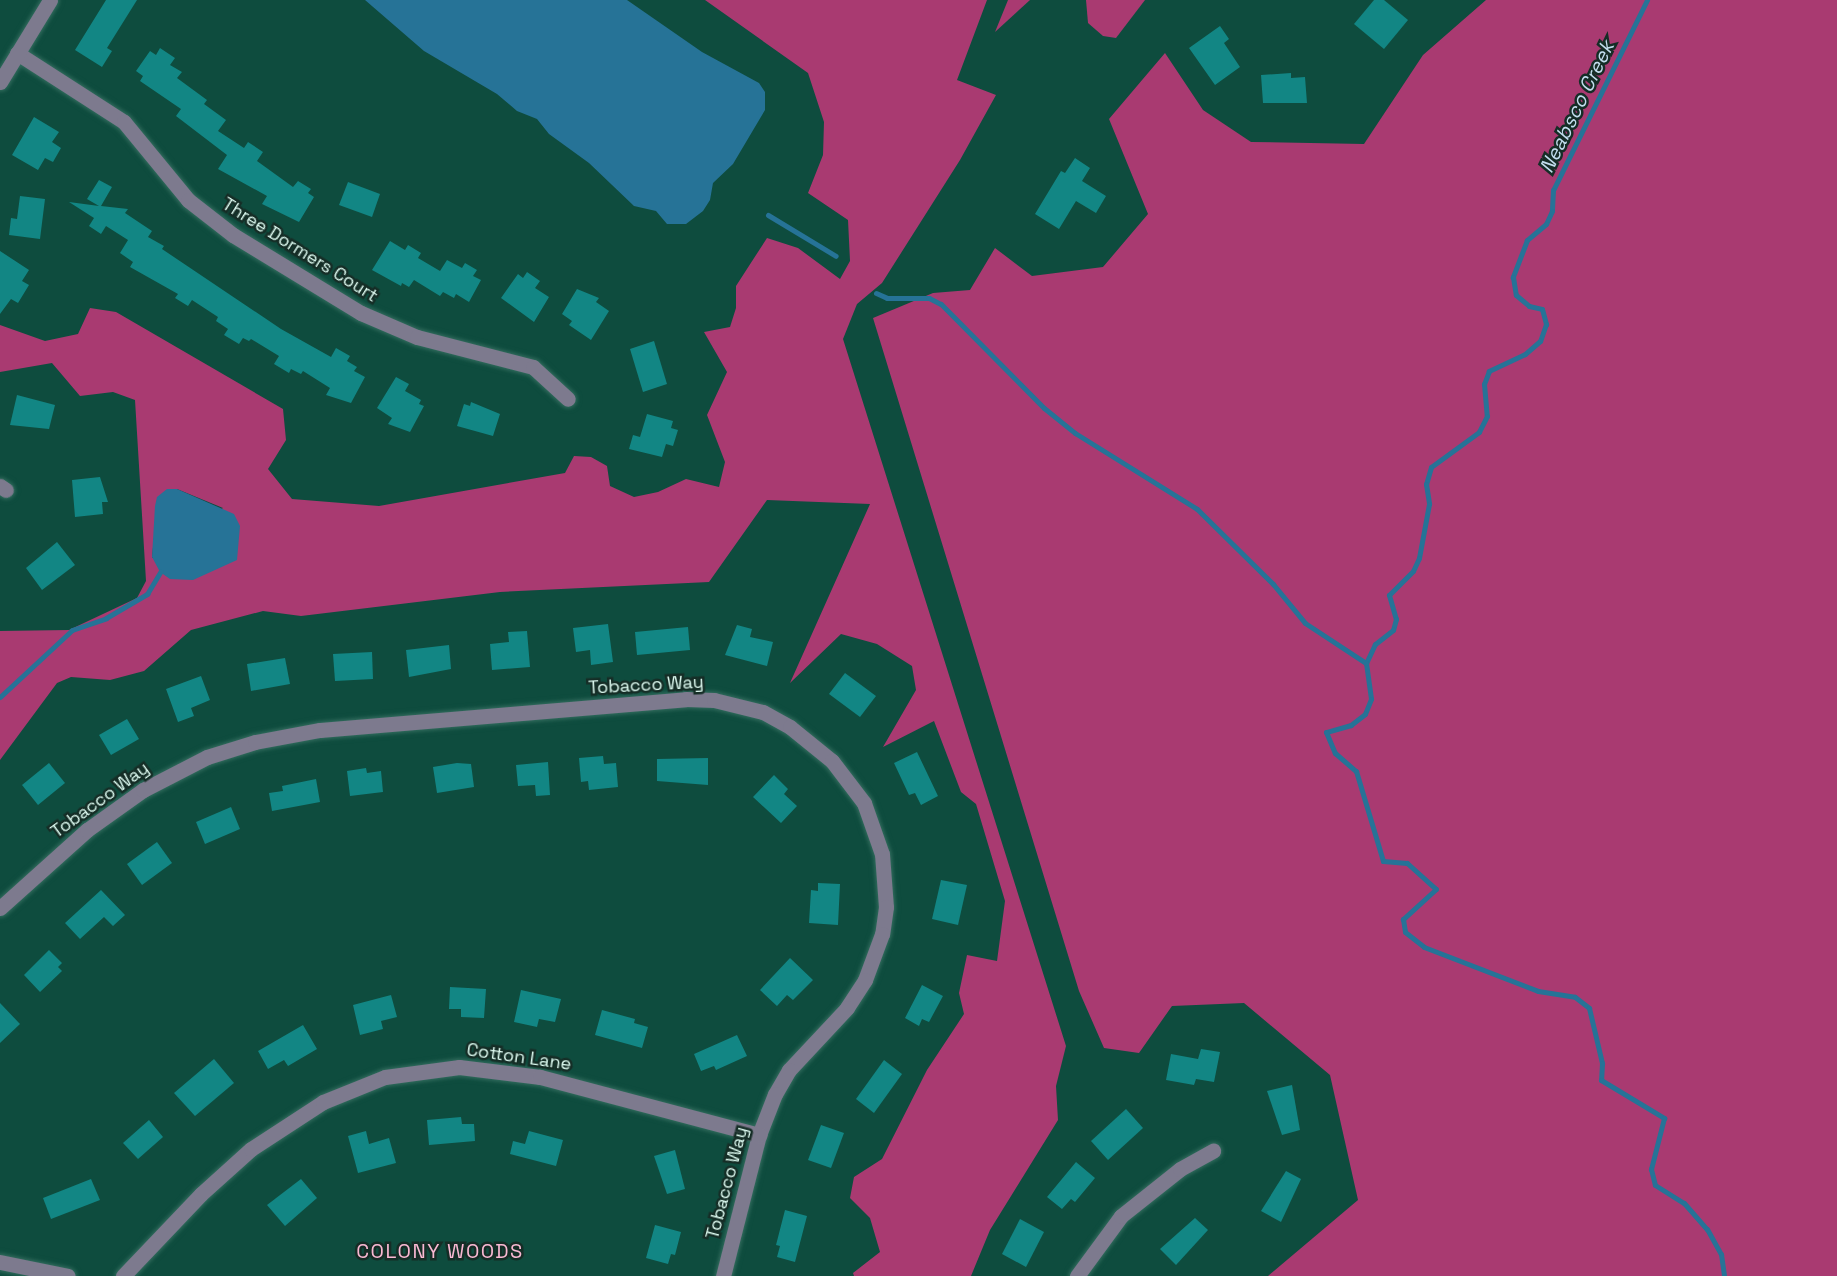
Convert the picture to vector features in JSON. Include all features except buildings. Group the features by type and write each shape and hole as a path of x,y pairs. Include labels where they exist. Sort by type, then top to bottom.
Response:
{"street":[{"path":"0,82 50,0"},
{"name":"Three Dormers Court","path":"17,53 124,122 188,200 232,235 361,313 417,337 533,367 568,399"},
{"name":"Tobacco Way","path":"0,908 87,830 142,790 207,758 255,742 320,730 686,699 742,705 790,727 848,779 875,828 886,880 882,934 865,980 847,1008 789,1070 759,1135 723,1276"},
{"name":"Cotton Lane","path":"123,1276 201,1194 251,1149 322,1101 385,1077 459,1067 540,1077 759,1135"},
{"path":"1077,1276 1121,1216 1180,1168 1213,1151"},
{"path":"0,1262 68,1276"}],"shaded area":[{"path":"705,0 987,0 957,80 996,95 960,160 882,283 857,304 843,339 1066,1046 1056,1086 1058,1120 990,1230 971,1276 854,1276 853,1273 880,1252 870,1218 850,1198 854,1177 882,1159 927,1070 964,1014 959,993 967,955 997,961 1005,901 976,804 961,792 934,721 883,747 916,690 912,666 877,644 841,634 790,683 870,504 767,500 709,582 500,592 301,616 263,611 191,630 144,671 110,680 71,677 57,683 0,760 0,631 69,630 137,598 146,581 135,400 113,392 80,396 52,363 0,372 0,325 45,341 78,334 90,308 116,312 283,409 286,440 268,469 292,499 379,506 565,473 574,456 591,457 607,466 610,486 634,497 658,492 686,479 719,487 725,462 707,415 727,372 704,332 730,327 736,308 736,286 767,238 798,248 840,279 850,261 848,220 808,193 823,155 824,122 808,73","holes":["177,489 223,508 152,558 154,537"]},
{"path":"1008,0 1030,0 995,32"},
{"path":"1086,0 1145,0 1116,38 1103,36 1088,23"},
{"path":"1486,0 1837,0 1837,1276 1268,1276 1358,1200 1330,1075 1244,1003 1172,1006 1139,1053 1104,1048 1079,991 873,318 933,293 970,290 995,248 1032,276 1103,267 1148,214 1109,119 1165,53 1203,110 1251,142 1364,144 1423,55"}],"water":[{"path":"365,0 627,0 702,52 759,83 765,92 765,110 733,164 713,183 710,200 703,211 686,224 667,224 656,211 634,206 589,163 549,134 537,119 517,111 497,94 424,51"},
{"path":"167,489 177,489 234,514 240,526 237,560 193,580 170,579 160,572 152,557 155,506 157,497"}],"waterway":[{"name":"Neabsco Creek","path":"1647,0 1553,190 1552,211 1546,224 1527,240 1513,277 1516,295 1529,306 1542,309 1546,324 1540,341 1525,354 1489,371 1484,384 1487,416 1479,432 1431,467 1426,484 1429,504 1419,558 1413,571 1389,595 1396,619 1393,630 1375,644 1366,663 1371,699 1365,714 1351,725 1326,732 1335,753 1356,771 1383,861 1407,863 1436,889 1403,919 1405,932 1424,947 1538,991 1575,997 1589,1008 1602,1063 1601,1080 1664,1118 1651,1169 1655,1185 1684,1203 1707,1229 1721,1254 1724,1276"},
{"path":"768,215 836,256"},
{"path":"876,293 887,298 929,298 941,304 1044,408 1075,433 1197,509 1273,584 1305,623 1366,663"},
{"path":"0,697 72,630 106,618 147,594 160,572"}],"district":[{"name":"COLONY WOODS","path":"440,1251"}]}
